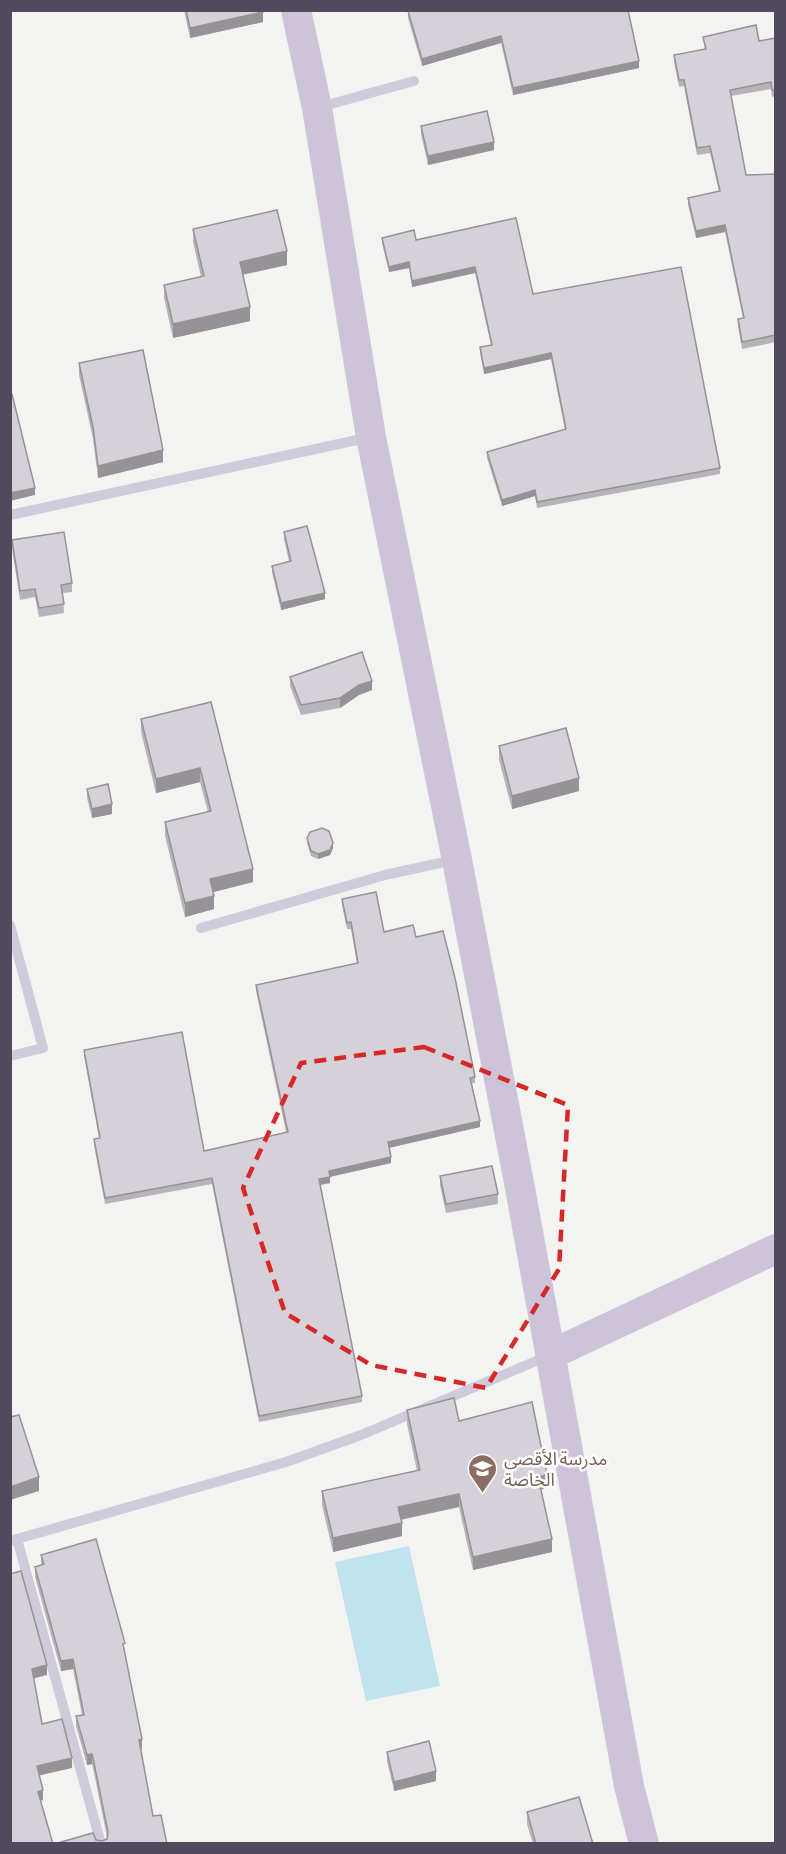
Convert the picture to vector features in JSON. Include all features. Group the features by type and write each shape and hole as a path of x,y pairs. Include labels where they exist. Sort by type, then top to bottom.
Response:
{"main road":[{"path":"296,10 317,108 371,437 458,860 629,1786 644,1844"},
{"path":"550,1355 776,1249"}],"lane":[{"path":"317,108 414,81"},
{"path":"10,515 371,437"},
{"path":"201,928 386,875 458,860"},
{"path":"10,925 43,1048 10,1056"},
{"path":"101,1844 14,1540 286,1462 361,1435 550,1355"}],"highlighted area":[{"path":"424,1047 568,1105 559,1269 486,1388 371,1365 285,1313 243,1188 301,1063"}],"shaded area":[{"path":"409,1546 440,1686 366,1701 335,1562"}],"building":[{"path":"186,10 263,10 263,12 190,28"},
{"path":"628,10 639,61 513,88 501,36 422,59 408,11"},
{"path":"756,25 759,41 776,38 776,90 772,90 771,82 730,90 746,175 776,174 776,335 742,342 738,319 744,318 725,225 696,231 688,198 720,191 710,146 697,148 684,80 679,80 674,55 706,49 703,37"},
{"path":"487,111 494,142 428,156 421,126"},
{"path":"277,210 287,251 240,262 250,307 173,324 164,285 204,276 193,229"},
{"path":"516,218 533,294 681,267 720,468 537,502 535,490 502,500 487,452 566,429 551,353 484,368 480,347 492,345 475,267 412,281 409,262 389,267 382,238 414,230 416,240"},
{"path":"143,350 163,450 98,466 93,427 79,363"},
{"path":"10,394 12,394 35,488 10,493"},
{"path":"307,526 325,593 281,603 272,566 291,561 284,532"},
{"path":"64,532 72,583 61,585 64,604 39,608 35,589 20,591 12,540"},
{"path":"362,652 372,681 359,685 340,698 301,705 290,677"},
{"path":"211,702 253,869 210,879 214,896 185,903 165,822 211,811 200,768 156,779 141,719"},
{"path":"566,728 579,778 512,796 499,746"},
{"path":"108,784 112,804 92,809 87,789"},
{"path":"322,828 329,831 333,843 330,850 318,854 311,851 307,838 310,832"},
{"path":"376,892 384,932 413,925 416,937 443,931 475,1077 470,1078 480,1121 388,1142 391,1157 329,1171 330,1177 319,1179 362,1396 259,1416 212,1178 105,1198 94,1139 100,1138 84,1050 182,1032 204,1151 288,1132 256,985 358,963 351,922 347,923 342,899"},
{"path":"492,1166 498,1194 446,1204 440,1176"},
{"path":"454,1398 459,1421 532,1402 547,1475 538,1477 552,1539 473,1557 459,1494 398,1507 402,1523 333,1538 322,1491 420,1470 407,1410"},
{"path":"19,1415 39,1477 10,1487 10,1417"},
{"path":"96,1539 125,1643 123,1644 142,1739 139,1740 153,1816 161,1815 167,1844 54,1844 93,1833 96,1840 102,1841 107,1839 108,1832 92,1754 87,1755 76,1716 84,1715 73,1659 61,1661 35,1567 44,1564 41,1555"},
{"path":"21,1571 47,1665 32,1669 42,1724 62,1719 72,1758 37,1766 43,1790 38,1792 53,1844 10,1844 10,1574"},
{"path":"429,1741 436,1771 394,1782 387,1752"},
{"path":"579,1797 593,1844 536,1844 527,1812"}],"place":[{"name":"مدرسة الأقصى الخاصة","path":"483,1494"}]}
